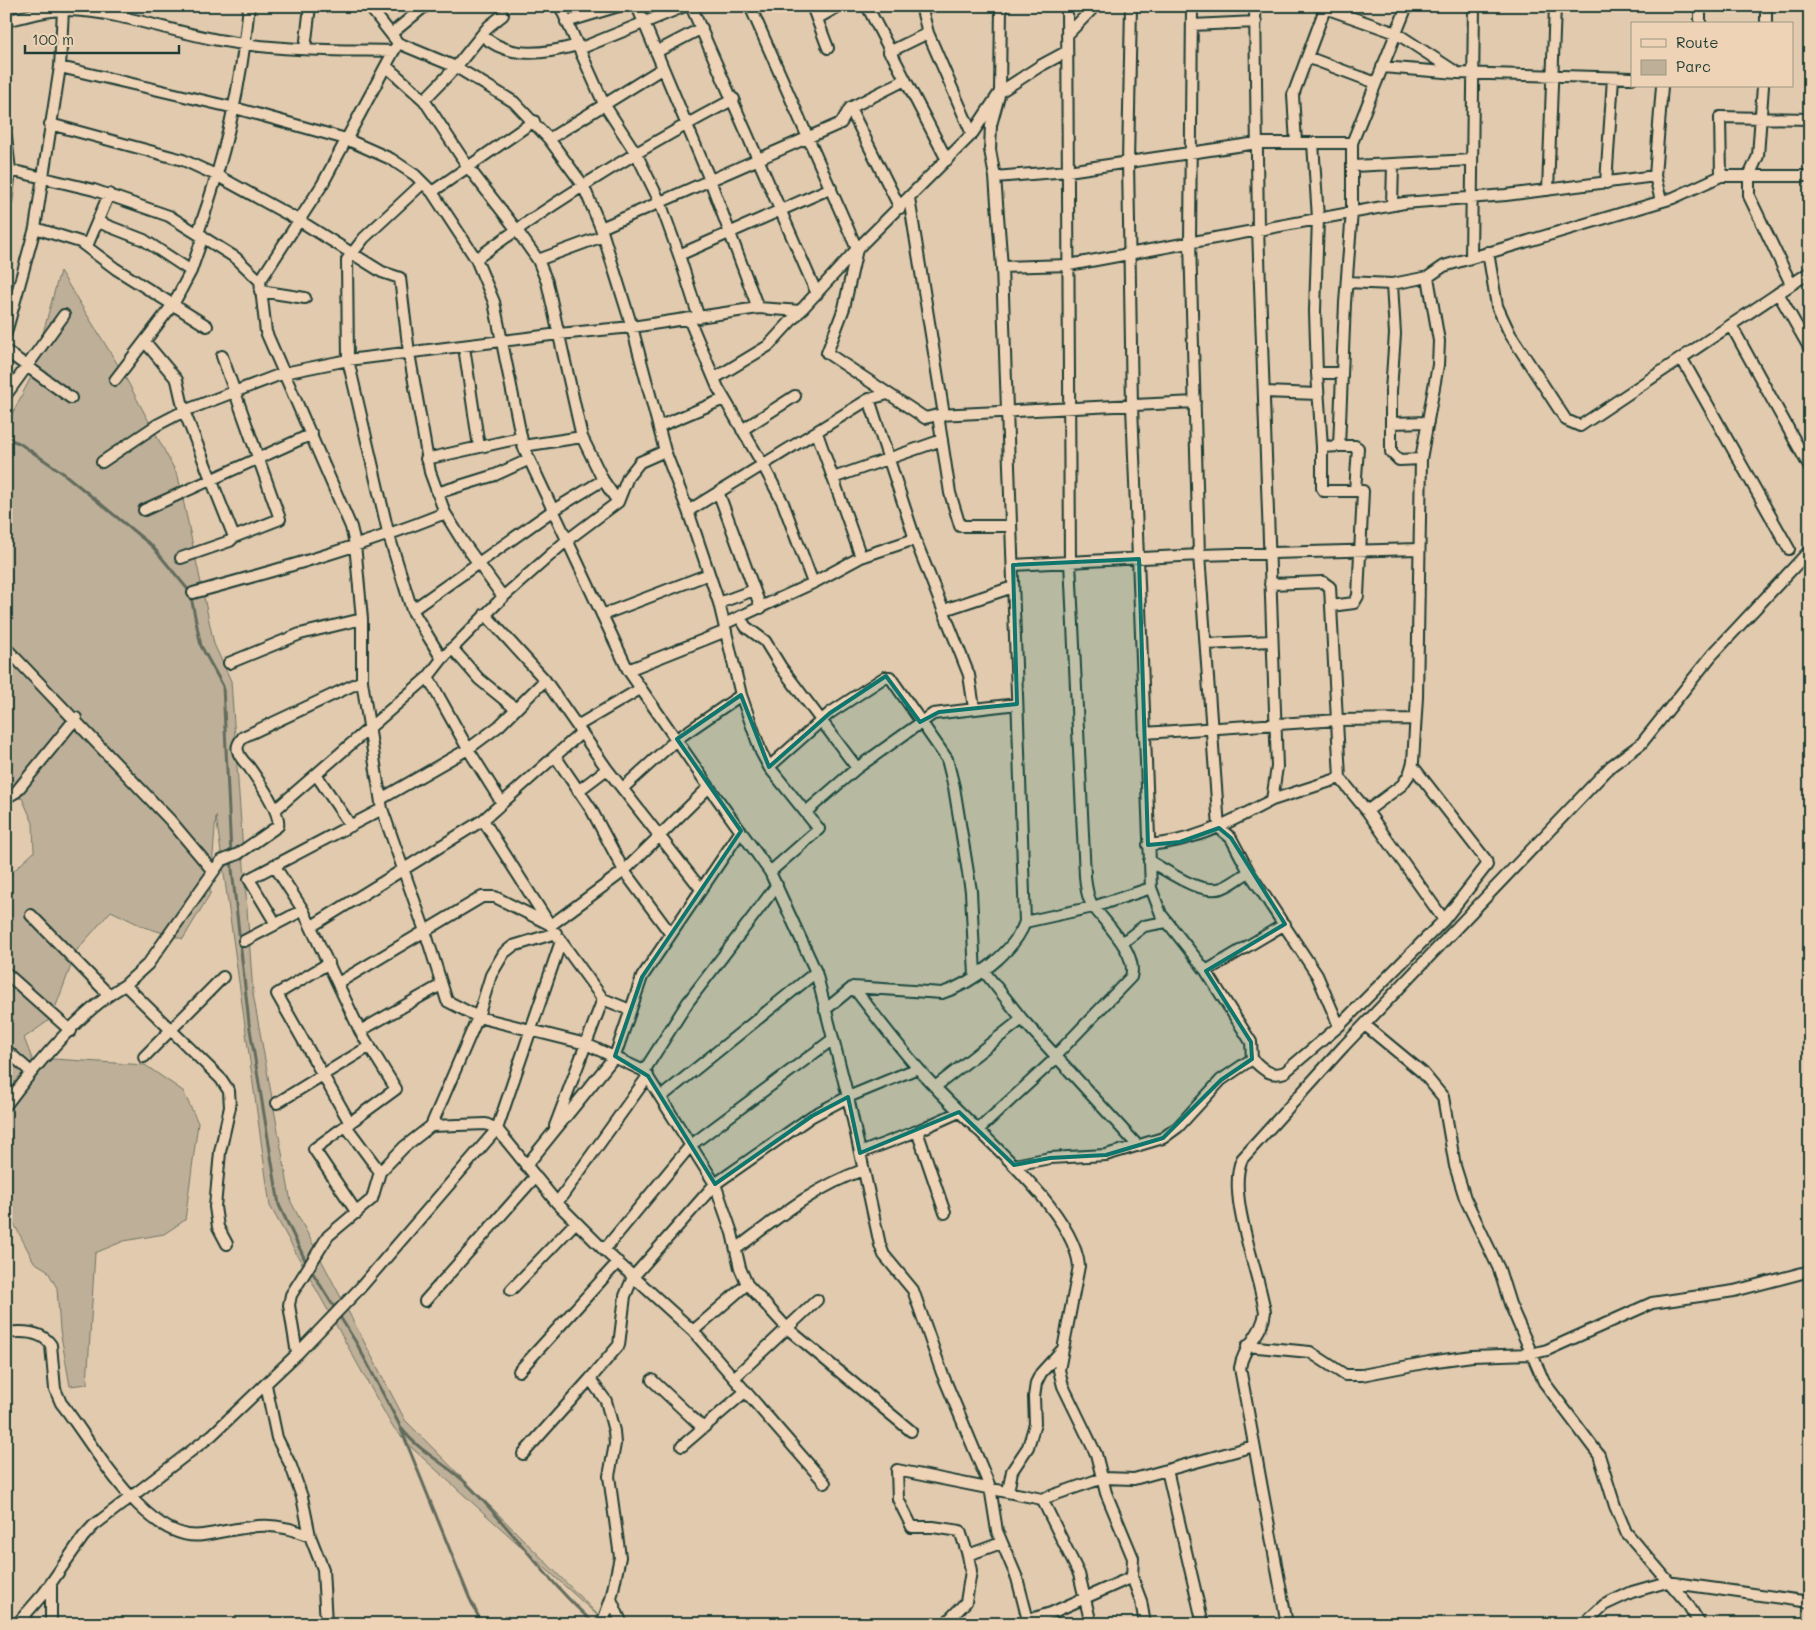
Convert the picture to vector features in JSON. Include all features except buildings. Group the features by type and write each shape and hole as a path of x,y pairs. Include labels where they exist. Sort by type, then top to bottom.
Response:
{"street":[{"path":"108,14 121,6"},
{"path":"115,380 146,343 174,304 191,271 235,108 249,6"},
{"path":"305,48 310,6"},
{"path":"260,286 300,221 396,47 391,34 369,6"},
{"path":"391,34 425,6"},
{"path":"560,6 604,104 637,155 660,202 679,255 694,319 714,378 724,399 763,464 786,511 813,583"},
{"path":"566,22 619,6"},
{"path":"637,6 710,180 758,308"},
{"path":"482,35 491,43 512,52 554,52 579,47 644,24 685,6"},
{"path":"691,6 734,99 818,294"},
{"path":"750,6 857,249 844,308 827,353 925,418 941,415 1195,402"},
{"path":"812,6 828,48"},
{"path":"818,18 839,6"},
{"path":"867,6 888,52 948,160"},
{"path":"921,6 928,34 972,134"},
{"path":"825,1010 852,987 942,993 979,973 1018,938 1025,922 1002,267 995,177 990,150 991,125 1000,92 1002,6"},
{"path":"978,1130 1056,1057 1131,977 1132,963 1122,944 1093,907 1088,896 1085,876 1070,562 1067,6"},
{"path":"1067,35 1095,6"},
{"path":"1131,6 1128,162 1132,406 1151,888 1155,904 1166,922 1206,971 1251,1042 1252,1059 1267,1072 1283,1073 1339,1026 1444,920 1487,865 1486,860 1412,765"},
{"path":"1192,6 1190,242 1199,554 1219,828 1231,838 1249,872 1317,975 1339,1026"},
{"path":"1255,6 1258,229 1277,767 1272,800"},
{"path":"1339,446 1341,373 1352,211 1352,143 1407,6"},
{"path":"1472,257 1474,6"},
{"path":"1548,190 1551,76 1556,6"},
{"path":"1700,6 1700,22"},
{"path":"1766,6 1766,22"},
{"path":"1296,143 1293,95 1326,7 1396,33 1457,73"},
{"path":"6,333 35,228 60,67 65,9"},
{"path":"6,21 65,9 108,14 245,44 305,48 396,47 456,67 514,102 534,120 583,185 602,232 632,327 665,450 719,603 741,695 761,752 770,767 807,811 819,830 770,872"},
{"path":"424,100 456,67 489,26 503,15"},
{"path":"1192,25 1256,22"},
{"path":"656,52 702,28"},
{"path":"888,52 928,34"},
{"path":"714,378 768,346 818,294 857,249 972,134 1000,92 1040,66 1066,52"},
{"path":"1307,57 1376,83"},
{"path":"386,66 424,100 468,167 538,260 547,282 582,437 603,480 618,502"},
{"path":"60,67 235,108 346,139 391,159 424,183 432,192 476,259 494,302 522,442 528,460 628,670 770,872 816,972 848,1098 862,1170 882,1251 913,1290 942,1373 990,1487 995,1524 1016,1578 1029,1622 1085,1599 1132,1576"},
{"path":"1382,67 1457,73 1631,78"},
{"path":"549,139 663,68"},
{"path":"1606,183 1613,78"},
{"path":"538,260 602,232 660,202 841,123 850,108 905,80"},
{"path":"1661,201 1655,176 1662,88"},
{"path":"1763,88 1758,156 1749,176 1749,196 1791,284"},
{"path":"476,259 516,229 583,185 637,155 686,124 734,99"},
{"path":"850,108 900,208"},
{"path":"1721,176 1720,117 1810,119"},
{"path":"432,192 534,120"},
{"path":"50,124 154,150 218,176 300,221 382,272 400,278 409,353 426,459 437,494 445,513 503,597"},
{"path":"6,137 9,175 6,203"},
{"path":"995,177 1068,171 1257,143 1352,143"},
{"path":"1313,143 1318,218 1315,311 1323,490 1363,492 1357,600 1354,603 1331,606"},
{"path":"1353,166 1472,160"},
{"path":"1392,205 1393,164"},
{"path":"9,175 42,176 110,194 169,216 236,258 260,286 266,332 348,517 355,544 362,619 362,682 382,804 447,1001 478,1017 586,1044 615,1056 646,1073 715,1184 732,1233 740,1268 748,1284 787,1328 911,1431"},
{"path":"1002,267 1069,265 1392,205 1472,196 1506,195 1655,176"},
{"path":"1347,282 1392,284 1428,277 1444,266 1673,198 1721,176 1810,176"},
{"path":"424,183 350,253 346,268 348,360 389,536 412,610 442,659"},
{"path":"679,255 831,188"},
{"path":"87,246 110,194"},
{"path":"909,198 941,415 942,440 950,493 960,526 1011,526"},
{"path":"98,222 144,240 191,271"},
{"path":"35,228 60,235 87,246 116,270 207,326"},
{"path":"1488,252 1498,306 1510,334 1566,420 1580,426 1810,272"},
{"path":"1367,811 1402,785 1409,775 1412,765 1415,719 1421,459 1439,341 1428,277"},
{"path":"1392,284 1395,334 1391,452 1399,460 1421,459"},
{"path":"260,286 305,298"},
{"path":"1778,293 1810,349"},
{"path":"102,462 157,425 184,411 284,373 348,360 632,327 758,308 801,311"},
{"path":"6,395 64,315"},
{"path":"1732,325 1810,468"},
{"path":"146,343 178,380 184,411 234,537"},
{"path":"464,347 478,447"},
{"path":"6,351 71,398"},
{"path":"181,558 230,541 234,537 280,519 222,356"},
{"path":"1682,359 1789,549"},
{"path":"1317,373 1341,373"},
{"path":"1264,392 1318,394"},
{"path":"688,511 719,494 763,464 817,433 869,399 888,394"},
{"path":"742,430 795,396"},
{"path":"660,426 724,399"},
{"path":"869,399 915,539 969,676 974,708"},
{"path":"1391,423 1428,422"},
{"path":"817,433 861,558"},
{"path":"144,510 312,434"},
{"path":"426,459 478,447 582,437"},
{"path":"833,478 942,440"},
{"path":"1322,447 1355,446 1358,448 1355,491"},
{"path":"275,810 317,776 428,678 452,648 503,597 566,541 618,502 628,477 634,469 646,458 665,450"},
{"path":"437,494 495,475 528,460"},
{"path":"412,610 552,511 603,480"},
{"path":"719,494 761,608"},
{"path":"193,593 302,563 355,544 389,536 445,513"},
{"path":"628,670 725,628 740,618 861,558 915,539"},
{"path":"1013,565 1199,554 1418,550"},
{"path":"1287,1624 1240,1368 1248,1346 1262,1328 1265,1312 1237,1194 1239,1166 1242,1160 1365,1025 1611,766 1640,744 1712,655 1810,550"},
{"path":"602,615 709,574"},
{"path":"1270,584 1323,582 1330,587 1340,778 1367,811 1444,920"},
{"path":"944,610 1013,587"},
{"path":"719,603 754,590"},
{"path":"485,614 546,680 606,769 623,788 658,837 701,889"},
{"path":"740,618 746,627 765,641 781,667 857,768"},
{"path":"229,663 300,634 362,619"},
{"path":"1206,644 1272,641"},
{"path":"6,648 76,718 170,820 212,870"},
{"path":"452,648 479,679 516,709"},
{"path":"770,767 837,708 888,676 945,755 954,788 971,891 979,973 1138,1146"},
{"path":"428,678 468,749 502,803"},
{"path":"276,924 250,879 351,826 468,749 499,726 546,680"},
{"path":"6,1105 31,1072 71,1031 109,995 125,985 148,964 212,870 221,861 238,854 278,826 279,821 275,810 239,754 238,744 243,737 362,682"},
{"path":"312,926 483,820 555,756 579,729 640,689"},
{"path":"623,788 677,739 741,695"},
{"path":"807,811 857,768 933,714 1017,704"},
{"path":"6,794 11,795 16,792 76,718"},
{"path":"1144,733 1338,720 1415,719"},
{"path":"555,756 594,814 624,870 670,933"},
{"path":"578,791 606,769"},
{"path":"317,776 351,826"},
{"path":"1148,846 1180,842 1219,828 1272,800 1340,778"},
{"path":"297,1354 289,1305 291,1295 316,1258 325,1240 372,1199 380,1172 409,1143 431,1126 478,1017 488,981 504,953 513,946 556,933 709,787"},
{"path":"483,820 556,933 603,998 630,1010"},
{"path":"526,1166 615,1056 642,976 741,831"},
{"path":"1149,861 1194,885 1212,888 1226,886 1249,872"},
{"path":"274,866 304,910 360,1031 396,1089 314,1149 358,1213"},
{"path":"557,1203 646,1073 688,1002 777,885"},
{"path":"1025,922 1093,907 1151,888"},
{"path":"338,982 425,932 478,898 489,896 556,933"},
{"path":"244,941 304,910"},
{"path":"30,915 109,995"},
{"path":"1122,944 1144,926 1166,922"},
{"path":"1206,971 1285,924"},
{"path":"16,1624 51,1584 88,1531 212,1435 297,1354 368,1280 497,1128 531,1030 556,933"},
{"path":"329,963 277,994 323,1075 348,1124 380,1172"},
{"path":"661,1097 816,972"},
{"path":"6,973 71,1031"},
{"path":"144,1057 222,977"},
{"path":"125,985 221,1079 229,1091 230,1107 220,1152 215,1200 218,1226 228,1244"},
{"path":"360,1031 441,985"},
{"path":"852,987 935,1088 1041,1194 1077,1252 1079,1266 1061,1351 1059,1370 1063,1386 1093,1444 1106,1493 1133,1558 1132,1576 1141,1601 1145,1624"},
{"path":"551,1136 603,998"},
{"path":"935,1088 1022,1019"},
{"path":"1365,1025 1422,1073 1443,1097 1455,1166 1465,1198 1498,1269 1544,1382 1599,1455 1614,1506 1626,1532 1687,1603 1700,1624"},
{"path":"604,1250 691,1145 832,1039"},
{"path":"277,1103 370,1046"},
{"path":"6,1050 31,1072"},
{"path":"1014,1165 1050,1158 1093,1157 1156,1142 1170,1134 1221,1080 1252,1059"},
{"path":"523,1454 619,1345 624,1296 633,1276 715,1184 812,1116 848,1098 918,1068"},
{"path":"860,1153 959,1112"},
{"path":"431,1126 478,1123 497,1128 557,1203 604,1250 693,1331 826,1482"},
{"path":"917,1131 945,1213"},
{"path":"736,1249 807,1197 840,1179 862,1170"},
{"path":"425,1301 535,1177"},
{"path":"511,1290 576,1222"},
{"path":"519,1371 618,1262"},
{"path":"1248,1346 1310,1352 1346,1375 1362,1375 1446,1360 1531,1354 1547,1350 1652,1303 1734,1291 1810,1271"},
{"path":"693,1331 748,1284"},
{"path":"734,1378 817,1300"},
{"path":"6,1333 29,1332 48,1341 51,1345 58,1398 93,1450 131,1497 153,1519 183,1535 200,1536 266,1524 288,1527 310,1536"},
{"path":"1008,1492 1012,1471 1028,1446 1036,1424 1034,1396 1036,1383 1041,1373 1061,1351"},
{"path":"590,1379 606,1401 616,1444 609,1476 620,1557 611,1599 602,1624"},
{"path":"652,1380 703,1428"},
{"path":"266,1385 277,1438 291,1466 302,1498 310,1536 322,1569 326,1624"},
{"path":"682,1446 746,1392"},
{"path":"945,1624 966,1602 971,1571 968,1555 960,1532 933,1527 912,1526 898,1499 897,1470 990,1487 1042,1499 1103,1478 1134,1479 1254,1446"},
{"path":"1167,1470 1204,1624"},
{"path":"1042,1499 1079,1574 1091,1624"},
{"path":"968,1555 1001,1543"},
{"path":"1584,1624 1604,1605 1632,1592 1668,1582 1810,1602"},
{"path":"51,1584 51,1624"},
{"path":"611,1599 622,1624"}],"highlighted area":[{"path":"1139,559 1148,845 1180,842 1219,828 1231,838 1285,924 1206,971 1251,1042 1252,1059 1221,1080 1163,1138 1106,1155 1050,1158 1014,1165 959,1112 860,1153 848,1097 812,1116 715,1184 648,1076 615,1056 642,977 741,831 677,739 741,695 769,767 830,713 886,676 920,722 939,712 1017,704 1013,565"}],"green space":[{"path":"60,271 123,373 178,476 214,644 231,681 253,994 291,1202 405,1420 607,1624 413,1449 392,1426 270,1206 216,816 210,894 183,939 144,927 111,911 77,950 51,1019 24,1038 34,1064 54,1059 145,1065 183,1091 198,1123 185,1220 164,1234 124,1241 95,1253 87,1384 70,1386 60,1330 57,1288 47,1270 34,1262 9,1214 6,1213 6,878 34,852 33,823 22,798 6,799 6,426 31,377"}],"waterway":[{"path":"6,438 19,443 63,473 152,546 190,592 201,646 223,686 231,854"},
{"path":"231,860 249,1023 279,1205 307,1264"},
{"path":"311,1270 357,1344 399,1424 469,1597 482,1624"},
{"path":"402,1429 417,1445 469,1486 501,1520 546,1574 595,1624"}]}
